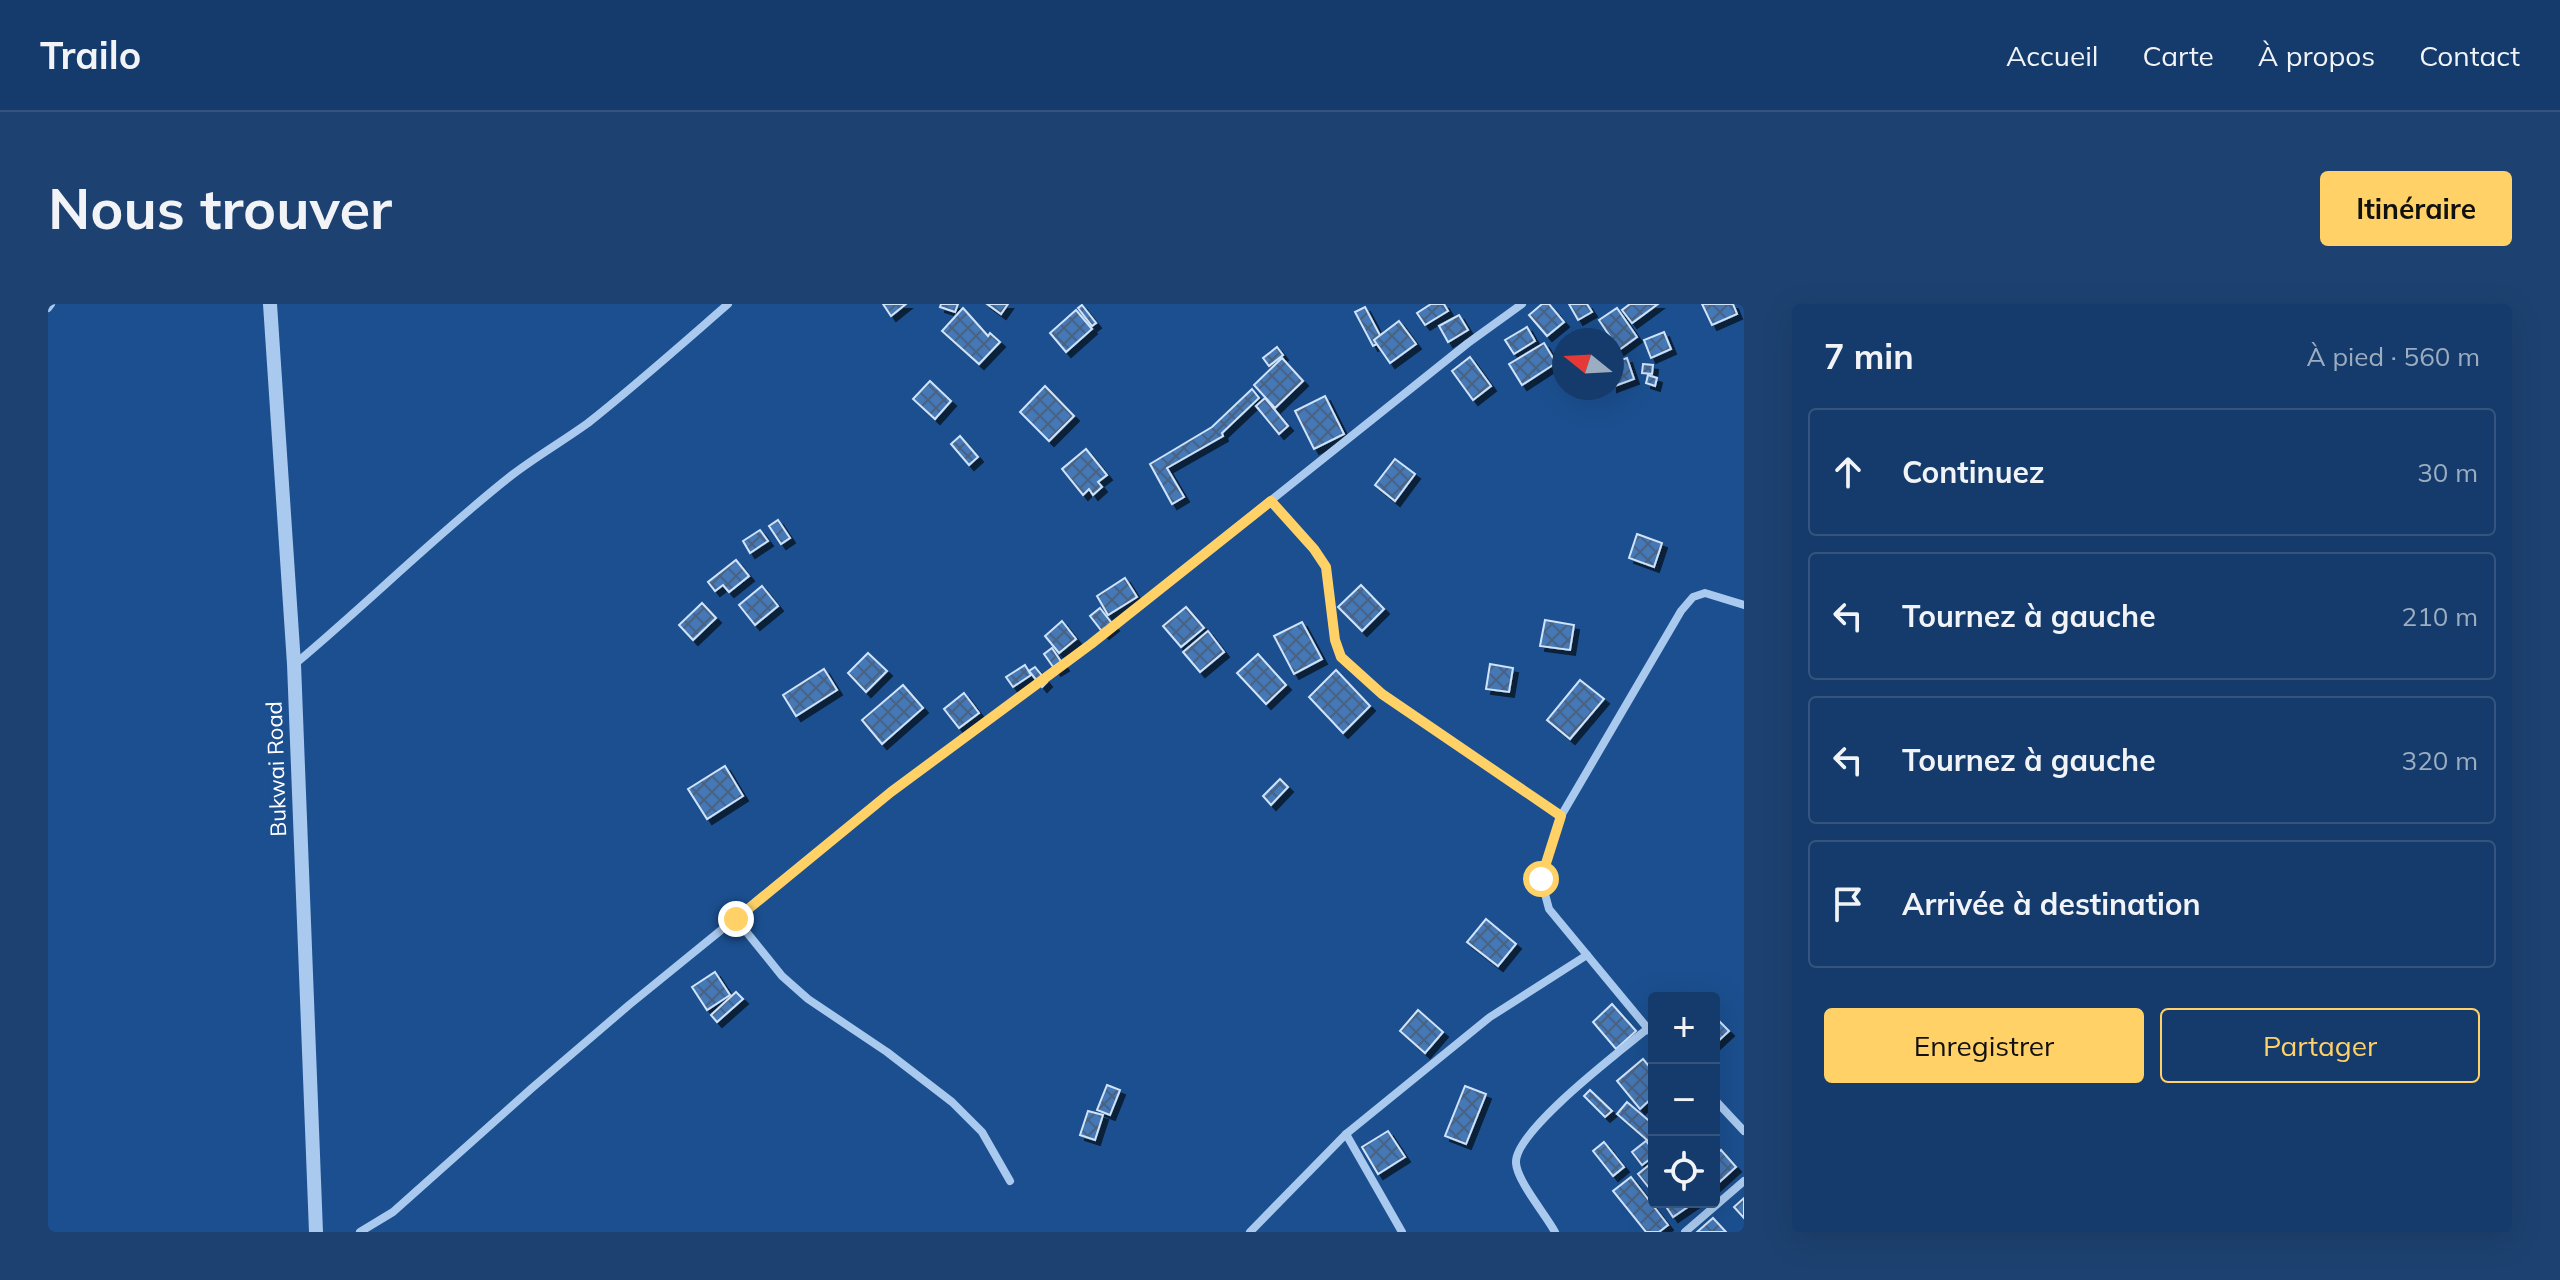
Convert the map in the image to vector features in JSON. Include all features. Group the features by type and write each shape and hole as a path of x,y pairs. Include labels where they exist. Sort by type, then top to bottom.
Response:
{"street":[{"name":"Bukwai Road","path":"270,304 294,664 316,1232"},
{"path":"294,664 356,613 445,530 514,474 585,425 655,369 728,304"},
{"path":"360,1232 393,1212 532,1088 891,792 1091,644 1468,343 1522,304"},
{"path":"1271,501 1326,567 1335,640 1341,657 1382,694 1561,816"},
{"path":"1648,1028 1549,909 1541,879 1561,816 1681,611 1693,597 1705,593 1744,605"},
{"path":"736,919 782,976 808,999 887,1052 952,1102 982,1132 1010,1181"},
{"path":"1250,1232 1346,1134 1490,1017 1587,955"},
{"path":"1555,1232 1524,1182 1516,1163 1519,1149 1559,1103 1648,1034"},
{"path":"1720,1105 1744,1131"},
{"path":"1346,1134 1402,1232"},
{"path":"1685,1232 1744,1181"}],"building":[{"path":"883,304 906,304 891,316"},
{"path":"941,304 958,304 955,312 940,307"},
{"path":"987,304 1008,304 1001,314"},
{"path":"1431,304 1444,304 1448,311 1425,325 1417,313"},
{"path":"1542,304 1549,304 1564,322 1552,328 1547,336 1529,315"},
{"path":"1569,304 1587,304 1592,312 1578,320"},
{"path":"1630,304 1658,304 1632,323 1622,310"},
{"path":"1702,304 1733,304 1737,314 1712,325"},
{"path":"1082,305 1096,323 1092,326 1078,308"},
{"path":"1365,307 1383,341 1373,346 1355,312"},
{"path":"963,308 988,336 990,333 1000,342 979,364 942,331"},
{"path":"1617,308 1637,337 1624,346 1624,328 1604,328 1599,320"},
{"path":"1076,310 1092,329 1066,352 1050,333"},
{"path":"1459,315 1468,330 1448,342 1439,326"},
{"path":"1399,321 1416,344 1390,363 1374,340"},
{"path":"1527,327 1535,341 1514,354 1505,340"},
{"path":"1664,332 1671,349 1651,358 1644,340"},
{"path":"1544,343 1552,356 1552,366 1522,385 1509,364"},
{"path":"1277,347 1283,355 1269,366 1263,358"},
{"path":"1470,357 1491,386 1473,400 1452,371"},
{"path":"1282,358 1303,381 1275,408 1254,385"},
{"path":"1627,358 1634,379 1624,383 1624,359"},
{"path":"1643,364 1653,365 1652,374 1642,373"},
{"path":"1648,375 1657,378 1655,386 1646,383"},
{"path":"930,381 951,401 935,419 913,399"},
{"path":"1045,386 1074,416 1049,441 1020,412"},
{"path":"1252,389 1259,398 1222,433 1223,436 1167,468 1184,497 1172,504 1150,464 1212,427"},
{"path":"1325,396 1344,434 1314,449 1295,411"},
{"path":"1265,398 1288,426 1279,434 1256,406"},
{"path":"960,436 978,457 969,465 951,444"},
{"path":"1086,449 1107,475 1098,482 1102,487 1093,495 1089,489 1083,495 1062,469"},
{"path":"1395,459 1415,474 1395,501 1375,485"},
{"path":"778,520 790,538 781,544 769,526"},
{"path":"760,530 768,541 750,553 743,541"},
{"path":"1637,534 1662,543 1654,567 1629,558"},
{"path":"736,560 749,576 729,592 723,585 715,591 708,582"},
{"path":"1125,578 1137,597 1108,615 1097,596"},
{"path":"1361,585 1384,609 1362,631 1338,607"},
{"path":"762,586 778,606 755,625 739,605"},
{"path":"702,603 716,618 693,640 679,625"},
{"path":"1186,607 1204,628 1181,647 1163,626"},
{"path":"1100,608 1114,626 1104,634 1090,616"},
{"path":"1545,620 1574,625 1570,650 1540,646"},
{"path":"1062,621 1076,639 1059,653 1045,636"},
{"path":"1302,622 1322,659 1294,674 1274,636"},
{"path":"1208,631 1224,652 1200,672 1183,652"},
{"path":"1052,648 1064,666 1056,671 1044,654"},
{"path":"868,653 887,671 866,692 848,673"},
{"path":"1258,654 1286,685 1266,704 1237,673"},
{"path":"1490,664 1513,668 1509,692 1486,689"},
{"path":"1025,665 1031,675 1013,687 1006,677"},
{"path":"1035,667 1047,682 1042,687 1029,671"},
{"path":"824,669 837,690 796,716 783,695"},
{"path":"1336,670 1370,706 1343,733 1309,697"},
{"path":"1580,680 1604,699 1570,739 1547,720"},
{"path":"903,685 923,708 882,744 862,720"},
{"path":"964,693 979,713 959,728 944,709"},
{"path":"725,766 743,796 707,819 688,789"},
{"path":"1280,779 1288,787 1271,805 1263,796"},
{"path":"1486,919 1516,944 1498,966 1467,942"},
{"path":"715,972 730,995 707,1010 692,987"},
{"path":"736,992 743,999 717,1022 711,1015"},
{"path":"1612,1004 1636,1031 1616,1049 1593,1022"},
{"path":"1418,1010 1443,1032 1425,1053 1400,1031"},
{"path":"1720,1022 1729,1031 1720,1039"},
{"path":"1643,1059 1648,1065 1648,1102 1640,1109 1617,1081"},
{"path":"1107,1085 1120,1090 1110,1115 1097,1110"},
{"path":"1465,1086 1486,1094 1466,1144 1445,1136"},
{"path":"1590,1090 1612,1111 1605,1117 1584,1096"},
{"path":"1627,1102 1648,1120 1648,1141 1617,1114"},
{"path":"1088,1111 1103,1115 1095,1140 1080,1135"},
{"path":"1388,1131 1405,1157 1378,1174 1362,1147"},
{"path":"1646,1141 1648,1160 1642,1165 1632,1152"},
{"path":"1604,1142 1624,1167 1613,1176 1593,1151"},
{"path":"1720,1151 1736,1167 1720,1182"},
{"path":"1648,1166 1648,1186 1638,1174"},
{"path":"1631,1177 1648,1199 1648,1208 1655,1208 1668,1225 1659,1232 1646,1232 1613,1191"},
{"path":"1744,1198 1744,1218 1734,1207"},
{"path":"1667,1208 1686,1208 1673,1217"},
{"path":"1713,1218 1726,1232 1697,1232"}],"route":[{"path":"736,919 891,792 1091,644 1271,501 1326,567 1335,640 1341,657 1382,694 1561,816 1541,879"}]}
